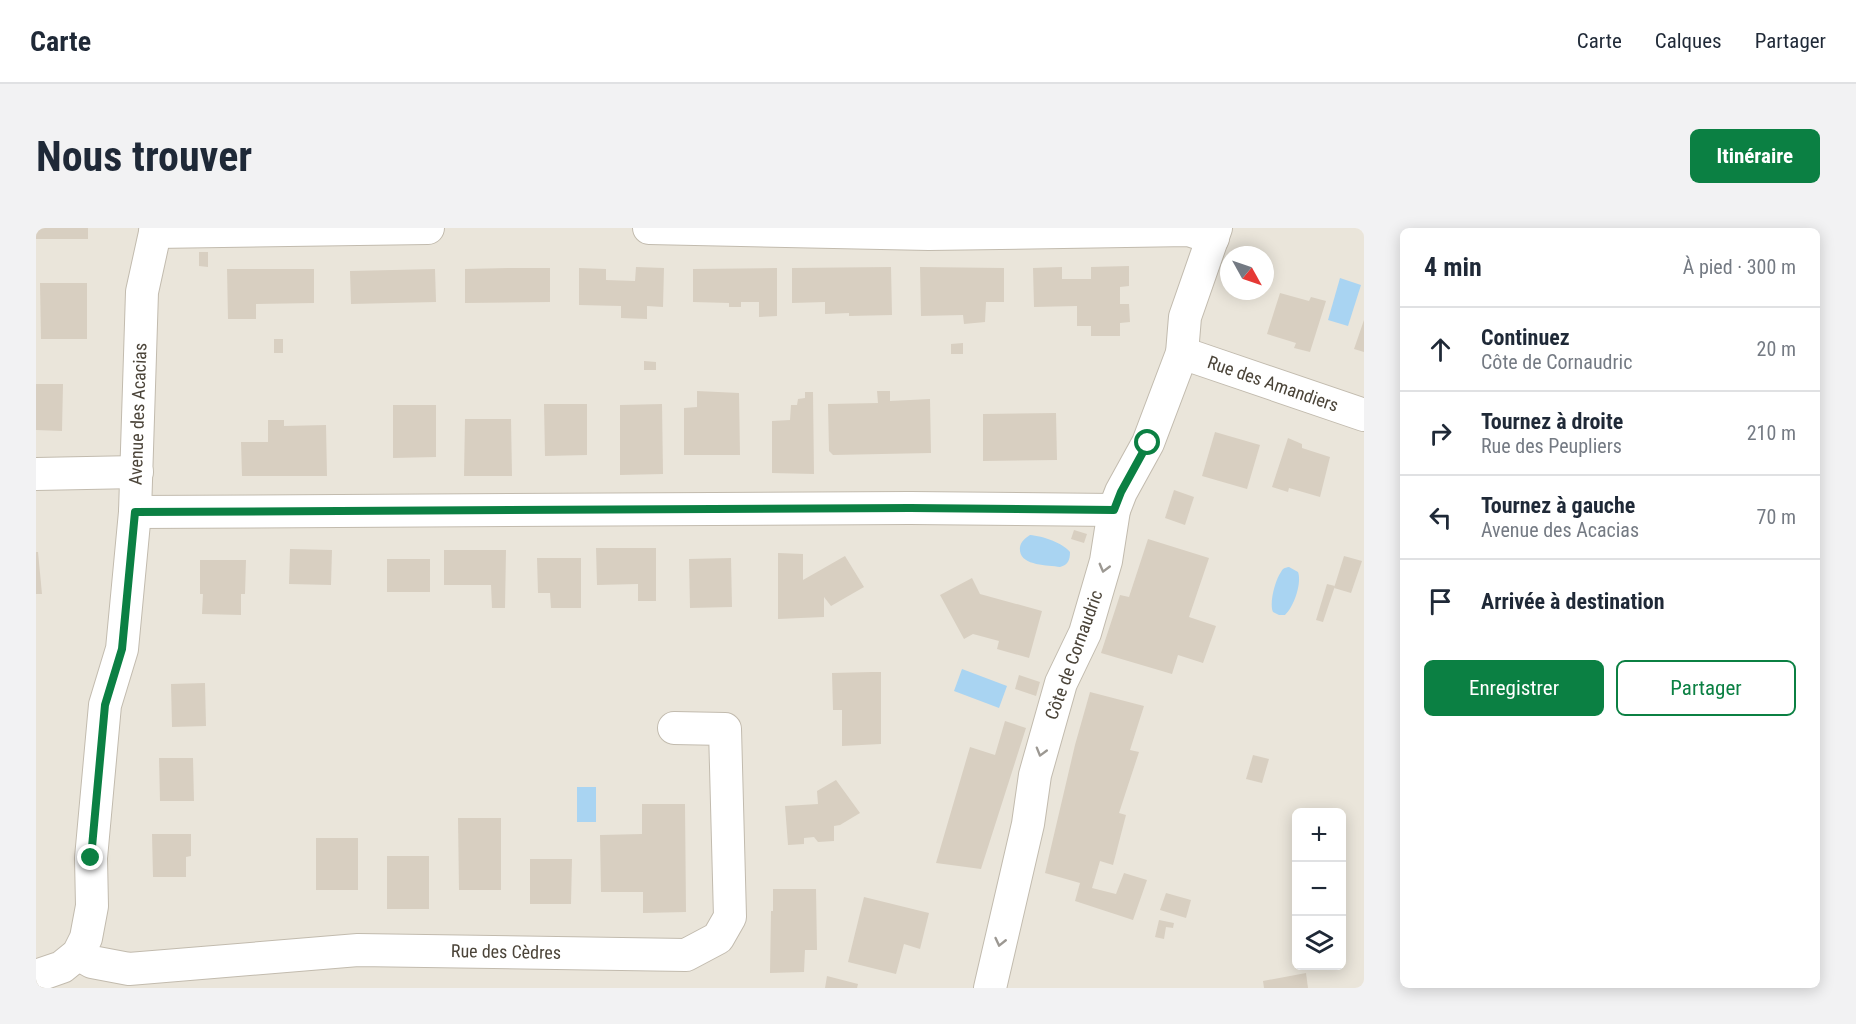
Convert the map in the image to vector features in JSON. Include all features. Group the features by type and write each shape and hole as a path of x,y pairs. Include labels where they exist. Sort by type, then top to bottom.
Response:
{"street":[{"path":"155,230 428,228"},
{"path":"648,228 929,231 1189,230 1214,233"},
{"name":"Avenue des Acacias","path":"78,954 86,938 92,906 91,858 105,705 122,649 135,512 142,292 155,230"},
{"name":"Côte de Cornaudric","path":"990,988 1028,824 1035,775 1061,683 1085,633 1106,561 1114,510 1121,492 1148,443 1182,353 1185,317 1214,233"},
{"name":"Rue des Amandiers","path":"1182,353 1364,416"},
{"path":"36,474 137,472"},
{"path":"135,512 910,508 1114,510"},
{"name":"Rue des Cèdres","path":"78,954 92,962 129,969 358,950 686,955 718,938 730,917 725,729 674,728"},
{"path":"36,976 62,967 78,954"}],"shaded area":[{"path":"36,228 1364,228 1364,988 36,988"}],"water":[{"path":"1340,278 1361,285 1348,326 1328,320"},
{"path":"1030,535 1047,538 1063,546 1070,552 1068,562 1060,567 1025,560 1020,546"},
{"path":"1289,567 1298,572 1298,588 1288,611 1285,615 1279,615 1273,612 1273,592 1282,571"},
{"path":"962,669 1007,686 999,708 954,691"},
{"path":"577,787 596,787 596,822 577,822"}],"building":[{"path":"36,228 88,228 88,239 36,239"},
{"path":"199,252 208,252 208,267 199,266"},
{"path":"1129,266 1129,286 1120,287 1120,304 1129,304 1130,322 1120,323 1120,336 1091,336 1091,326 1077,326 1077,306 1034,307 1033,268 1062,267 1062,279 1091,279 1091,267"},
{"path":"636,267 664,268 663,307 647,306 647,319 621,318 621,306 579,305 579,268 606,269 606,280 635,281"},
{"path":"891,267 892,315 825,314 825,302 792,303 792,268"},
{"path":"920,267 1004,268 1004,302 986,302 985,322 964,324 963,315 921,316"},
{"path":"550,268 550,302 465,303 465,269"},
{"path":"777,268 777,316 759,317 759,302 741,302 741,307 729,307 729,303 693,302 693,269"},
{"path":"227,269 314,269 314,303 256,304 256,319 228,319"},
{"path":"435,269 436,302 351,304 350,271"},
{"path":"40,283 87,283 87,339 41,339"},
{"path":"1280,293 1309,301 1311,297 1326,301 1310,352 1294,348 1296,343 1267,334"},
{"path":"1364,320 1364,352 1354,349"},
{"path":"274,339 283,339 283,353 274,353"},
{"path":"963,343 963,354 951,354 951,344"},
{"path":"644,361 656,362 656,370 644,370"},
{"path":"36,384 63,384 62,431 36,430"},
{"path":"697,391 739,393 740,455 684,455 684,408 697,407"},
{"path":"877,391 890,391 890,401 930,399 931,453 833,455 829,451 828,404 878,403"},
{"path":"805,392 813,392 814,474 772,473 772,421 790,420 791,405 797,405 798,399 805,398"},
{"path":"544,404 587,404 587,455 545,456"},
{"path":"662,404 663,474 620,475 620,405"},
{"path":"393,405 436,405 436,457 393,458"},
{"path":"1056,413 1057,460 983,461 983,414"},
{"path":"465,419 511,419 512,476 464,476"},
{"path":"268,420 284,420 284,426 326,425 327,476 242,476 241,442 268,442"},
{"path":"1215,432 1260,445 1247,489 1202,476"},
{"path":"1288,438 1302,444 1302,448 1330,457 1320,497 1289,488 1288,492 1272,487"},
{"path":"1174,490 1194,497 1185,525 1165,518"},
{"path":"1074,530 1087,534 1084,543 1071,539"},
{"path":"1148,539 1209,558 1189,617 1216,626 1203,663 1178,655 1172,674 1101,653 1120,595 1129,597"},
{"path":"596,548 656,548 656,601 638,601 638,584 597,585"},
{"path":"290,549 332,550 331,585 289,584"},
{"path":"444,550 506,550 505,608 492,608 491,585 444,585"},
{"path":"36,552 38,552 42,594 36,594"},
{"path":"778,553 803,554 803,580 845,556 864,587 831,606 824,597 824,617 778,619"},
{"path":"1344,556 1362,561 1351,593 1334,588"},
{"path":"537,558 581,558 581,608 551,608 550,593 538,593"},
{"path":"731,558 732,607 690,608 689,559"},
{"path":"387,559 430,559 430,592 387,592"},
{"path":"200,560 246,560 245,594 241,594 241,615 202,614"},
{"path":"972,578 980,594 1042,611 1029,658 997,649 999,641 973,634 964,639 940,595"},
{"path":"1327,584 1335,586 1323,622 1316,620"},
{"path":"881,672 881,744 842,746 842,710 833,710 832,673"},
{"path":"1019,675 1040,682 1036,696 1015,689"},
{"path":"205,683 206,726 172,727 171,684"},
{"path":"1090,692 1144,706 1130,750 1139,752 1119,813 1126,815 1113,865 1100,861 1092,888 1116,894 1124,873 1147,880 1133,920 1075,901 1080,883 1045,873"},
{"path":"1005,721 1026,728 981,869 936,863 970,747 995,755"},
{"path":"1253,755 1269,759 1262,783 1246,779"},
{"path":"159,758 193,758 194,801 160,801"},
{"path":"836,780 860,813 834,826 834,841 818,842 814,837 804,838 804,844 788,845 785,806 818,804 817,791"},
{"path":"642,804 685,804 686,912 643,913 643,892 601,892 600,835 642,834"},
{"path":"458,818 501,818 501,890 459,890"},
{"path":"152,834 191,834 191,856 186,857 186,877 153,877"},
{"path":"316,838 358,838 358,890 316,890"},
{"path":"387,856 429,856 429,909 387,909"},
{"path":"530,859 572,859 571,904 530,904"},
{"path":"773,889 816,889 817,950 805,950 804,972 770,973"},
{"path":"1166,893 1191,900 1186,918 1160,910"},
{"path":"864,897 929,913 920,949 904,944 896,974 848,962"},
{"path":"1159,920 1174,923 1173,928 1166,927 1164,939 1155,937"},
{"path":"1306,973 1308,988 1264,988 1263,981"},
{"path":"827,976 858,984 857,988 825,988"}],"route":[{"path":"91,858 105,705 122,649 135,512 910,508 1114,510 1121,492 1148,443"}]}
